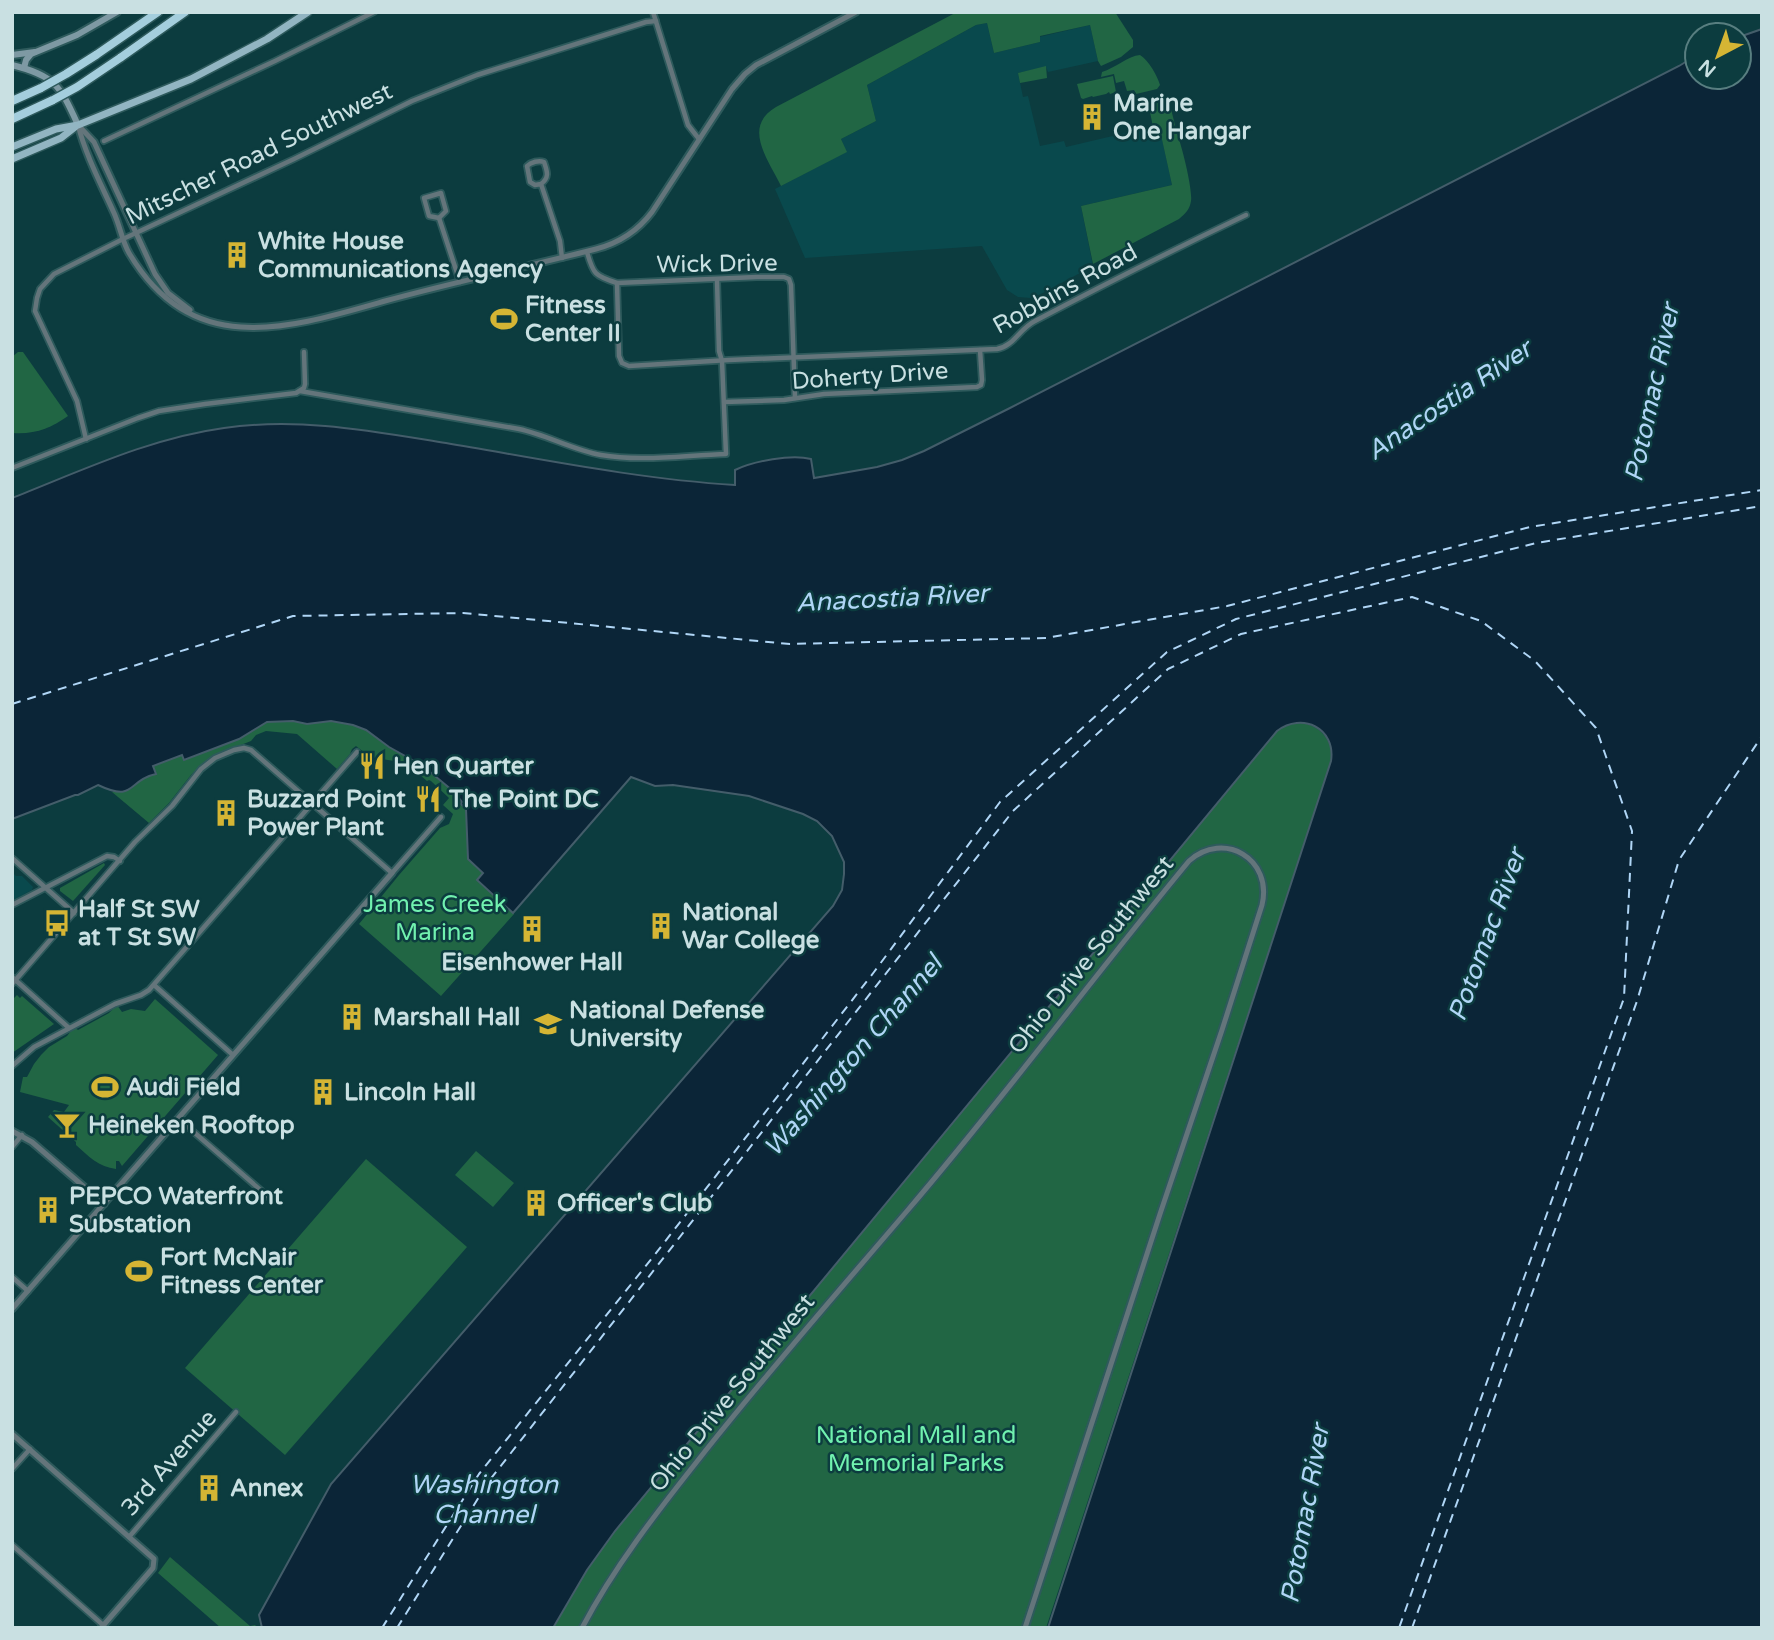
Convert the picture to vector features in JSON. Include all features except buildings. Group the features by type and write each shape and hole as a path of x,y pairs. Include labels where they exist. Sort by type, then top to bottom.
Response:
{"highway":[{"path":"12,101 66,75 158,12"},
{"path":"12,119 77,87 185,12"}],"main road":[{"path":"12,55 37,52 55,46 117,12"},
{"path":"12,147 56,130 78,125 202,74 267,39 308,12"},
{"path":"24,68 28,58 37,52"},
{"path":"12,65 42,74 55,84 65,96 78,125"},
{"path":"12,159 61,138 78,125"}],"street":[{"path":"104,141 374,12"},
{"path":"653,12 688,125 699,139"},
{"path":"78,125 84,147 130,254 155,288 176,306 216,323 238,327 275,327 341,314 587,252 631,234 653,210 729,93 747,72 856,12"},
{"name":"Mitscher Road Southwest","path":"86,439 77,401 35,311 42,286 54,274 136,232 432,92 510,64 656,21"},
{"path":"78,125 94,142 160,283 194,315"},
{"path":"544,162 548,176 541,184 530,182 527,166 530,163 544,162"},
{"path":"541,184 562,258"},
{"path":"441,193 446,211 439,218 429,216 424,198 441,193"},
{"name":"Robbins Road","path":"617,283 619,355 624,364 631,366 997,349 1008,345 1028,325 1157,257 1246,215"},
{"path":"439,218 460,283"},
{"path":"587,252 595,274 617,283"},
{"name":"Wick Drive","path":"617,283 780,277 789,279 795,398"},
{"path":"12,468 159,411 300,391 519,429 590,453 623,458 726,454 717,279"},
{"name":"Doherty Drive","path":"724,402 824,394 979,387 982,380 980,350"},
{"path":"300,391 305,382 304,352"},
{"path":"69,1028 13,981 139,839 172,806 204,766 217,757 237,749 251,750 392,873"},
{"path":"12,1066 32,1048 115,1004 145,993 154,985 357,752"},
{"path":"12,1309 441,817"},
{"name":"Ohio Drive Southwest","path":"582,1628 625,1557 700,1457 973,1132 1189,861 1211,849 1228,848 1243,855 1257,867 1264,885 1262,905 1025,1628"},
{"path":"12,905 107,856 120,860"},
{"path":"12,859 74,913"},
{"path":"154,985 233,1055"},
{"path":"188,1127 272,1200"},
{"path":"12,1131 32,1142 104,1204"},
{"path":"12,1147 22,1135"},
{"path":"12,1277 28,1291"},
{"name":"3rd Avenue","path":"129,1537 236,1412"},
{"path":"12,1434 154,1561 153,1568 102,1626 12,1545"},
{"path":"12,1469 30,1449"}],"shaded area":[{"path":"987,23 994,53 1040,42 1039,37 1090,25 1098,61 1048,72 1046,67 1018,73 1023,97 1028,96 1040,146 1064,141 1066,147 1155,126 1161,134 1172,185 1081,206 1093,266 1031,298 1018,297 1007,290 982,246 805,258 775,189 846,152 841,139 876,121 867,85 976,25"},
{"path":"12,872 16,876 22,876 33,887 12,901"}],"green space":[{"path":"957,12 1115,12 1133,40 1133,47 1121,57 1101,66 1090,25 1040,36 1040,42 994,53 987,23 976,25 867,85 876,121 841,139 847,152 781,186 761,144 759,134 766,115 776,107"},
{"path":"1140,55 1157,77 1160,85 1157,89 1136,94 1134,90 1127,91 1124,81 1116,83 1114,74 1101,77 1102,72"},
{"path":"1046,66 1047,78 1020,83 1018,73"},
{"path":"1113,76 1116,92 1081,98 1077,84"},
{"path":"1154,97 1168,97 1186,163 1190,206 1179,219 1093,264 1081,206 1172,185 1161,135 1155,126 1153,127 1149,107 1156,105"},
{"path":"23,352 68,416 35,432 12,433 12,357"},
{"name":"James Creek Marina","path":"293,721 308,724 331,721 366,730 423,766 453,791 466,809 468,858 483,873 477,880 514,914 441,996 359,924 440,828 449,824 453,814 443,805 449,798 406,763 370,757 356,746 337,769 297,734 266,731 256,735 251,741 213,756 203,763 149,823 112,792 131,789 146,776 156,773 153,766 182,754 185,760 239,739 267,722"},
{"name":"National Mall and Memorial Parks","path":"1299,722 1313,726 1324,734 1330,746 1331,761 1046,1628 553,1628 587,1570 615,1531 1277,731"},
{"path":"104,863 73,901 60,891 60,888"},
{"path":"17,995 20,998 22,996 54,1024 12,1053 12,1000"},
{"name":"Audi Field","path":"155,999 218,1055 122,1166 116,1161 116,1169 110,1168 89,1157 48,1117 54,1110 64,1112 69,1105 20,1092 23,1077 27,1077 49,1047 67,1036 74,1027 78,1030 109,1013 117,1005 122,1012 131,1009 145,1011"},
{"path":"476,1151 514,1183 493,1207 455,1175"},
{"path":"366,1159 467,1247 285,1455 185,1368"},
{"path":"170,1557 250,1626 255,1625 258,1628 221,1628 158,1573"}],"water":[{"path":"1762,29 1762,1628 1048,1628 1331,761 1331,749 1323,732 1315,726 1297,723 1277,731 615,1531 587,1570 553,1628 262,1628 259,1615 331,1484 833,906 842,890 844,862 832,836 817,821 803,814 749,796 673,785 655,786 631,777 513,913 477,880 483,873 468,859 466,809 453,791 423,766 366,730 331,721 307,724 293,721 267,722 239,739 184,760 182,755 153,766 156,774 125,791 110,790 98,785 12,819 12,498 169,439 252,425 307,425 363,430 626,473 735,485 735,470 762,461 783,458 811,459 814,478 877,467 924,451 1008,409 1683,64 1683,91 1753,91 1753,32"}],"ferry route":[{"path":"12,704 293,616 463,613 790,644 1046,638 1227,606 1530,527 1762,490"},
{"path":"382,1628 479,1474 653,1257 874,972 1000,802 1167,652 1236,619 1536,543 1762,506"},
{"path":"397,1628 489,1481 1013,811 1168,669 1241,634 1412,597 1481,621 1535,661 1596,728 1632,831 1624,998 1399,1628"},
{"path":"1412,1628 1637,1001 1679,860 1762,736"}],"place":[{"name":"Marine One Hangar","path":"1092,117"},
{"name":"White House Communications Agency","path":"237,255"},
{"name":"Fitness Center II","path":"504,319"},
{"name":"Hen Quarter","path":"372,766"},
{"name":"The Point DC","path":"428,799"},
{"name":"Buzzard Point Power Plant","path":"226,813"},
{"name":"Half St SW at T St SW","path":"57,923"},
{"name":"National War College","path":"661,926"},
{"name":"Eisenhower Hall","path":"532,929"},
{"name":"Marshall Hall","path":"352,1017"},
{"name":"National Defense University","path":"548,1024"},
{"name":"Audi Field","path":"105,1087"},
{"name":"Lincoln Hall","path":"323,1092"},
{"name":"Heineken Rooftop","path":"67,1125"},
{"name":"Officer's Club","path":"536,1203"},
{"name":"PEPCO Waterfront Substation","path":"48,1210"},
{"name":"Fort McNair Fitness Center","path":"139,1271"},
{"name":"Annex","path":"209,1488"}],"water label":[{"name":"Potomac River","path":"1652,393"},
{"name":"Anacostia River","path":"1449,400"},
{"name":"Anacostia River","path":"892,598"},
{"name":"Potomac River","path":"1487,935"},
{"name":"Washington Channel","path":"853,1056"},
{"name":"Washington Channel","path":"484,1499"},
{"name":"Potomac River","path":"1305,1514"}]}
